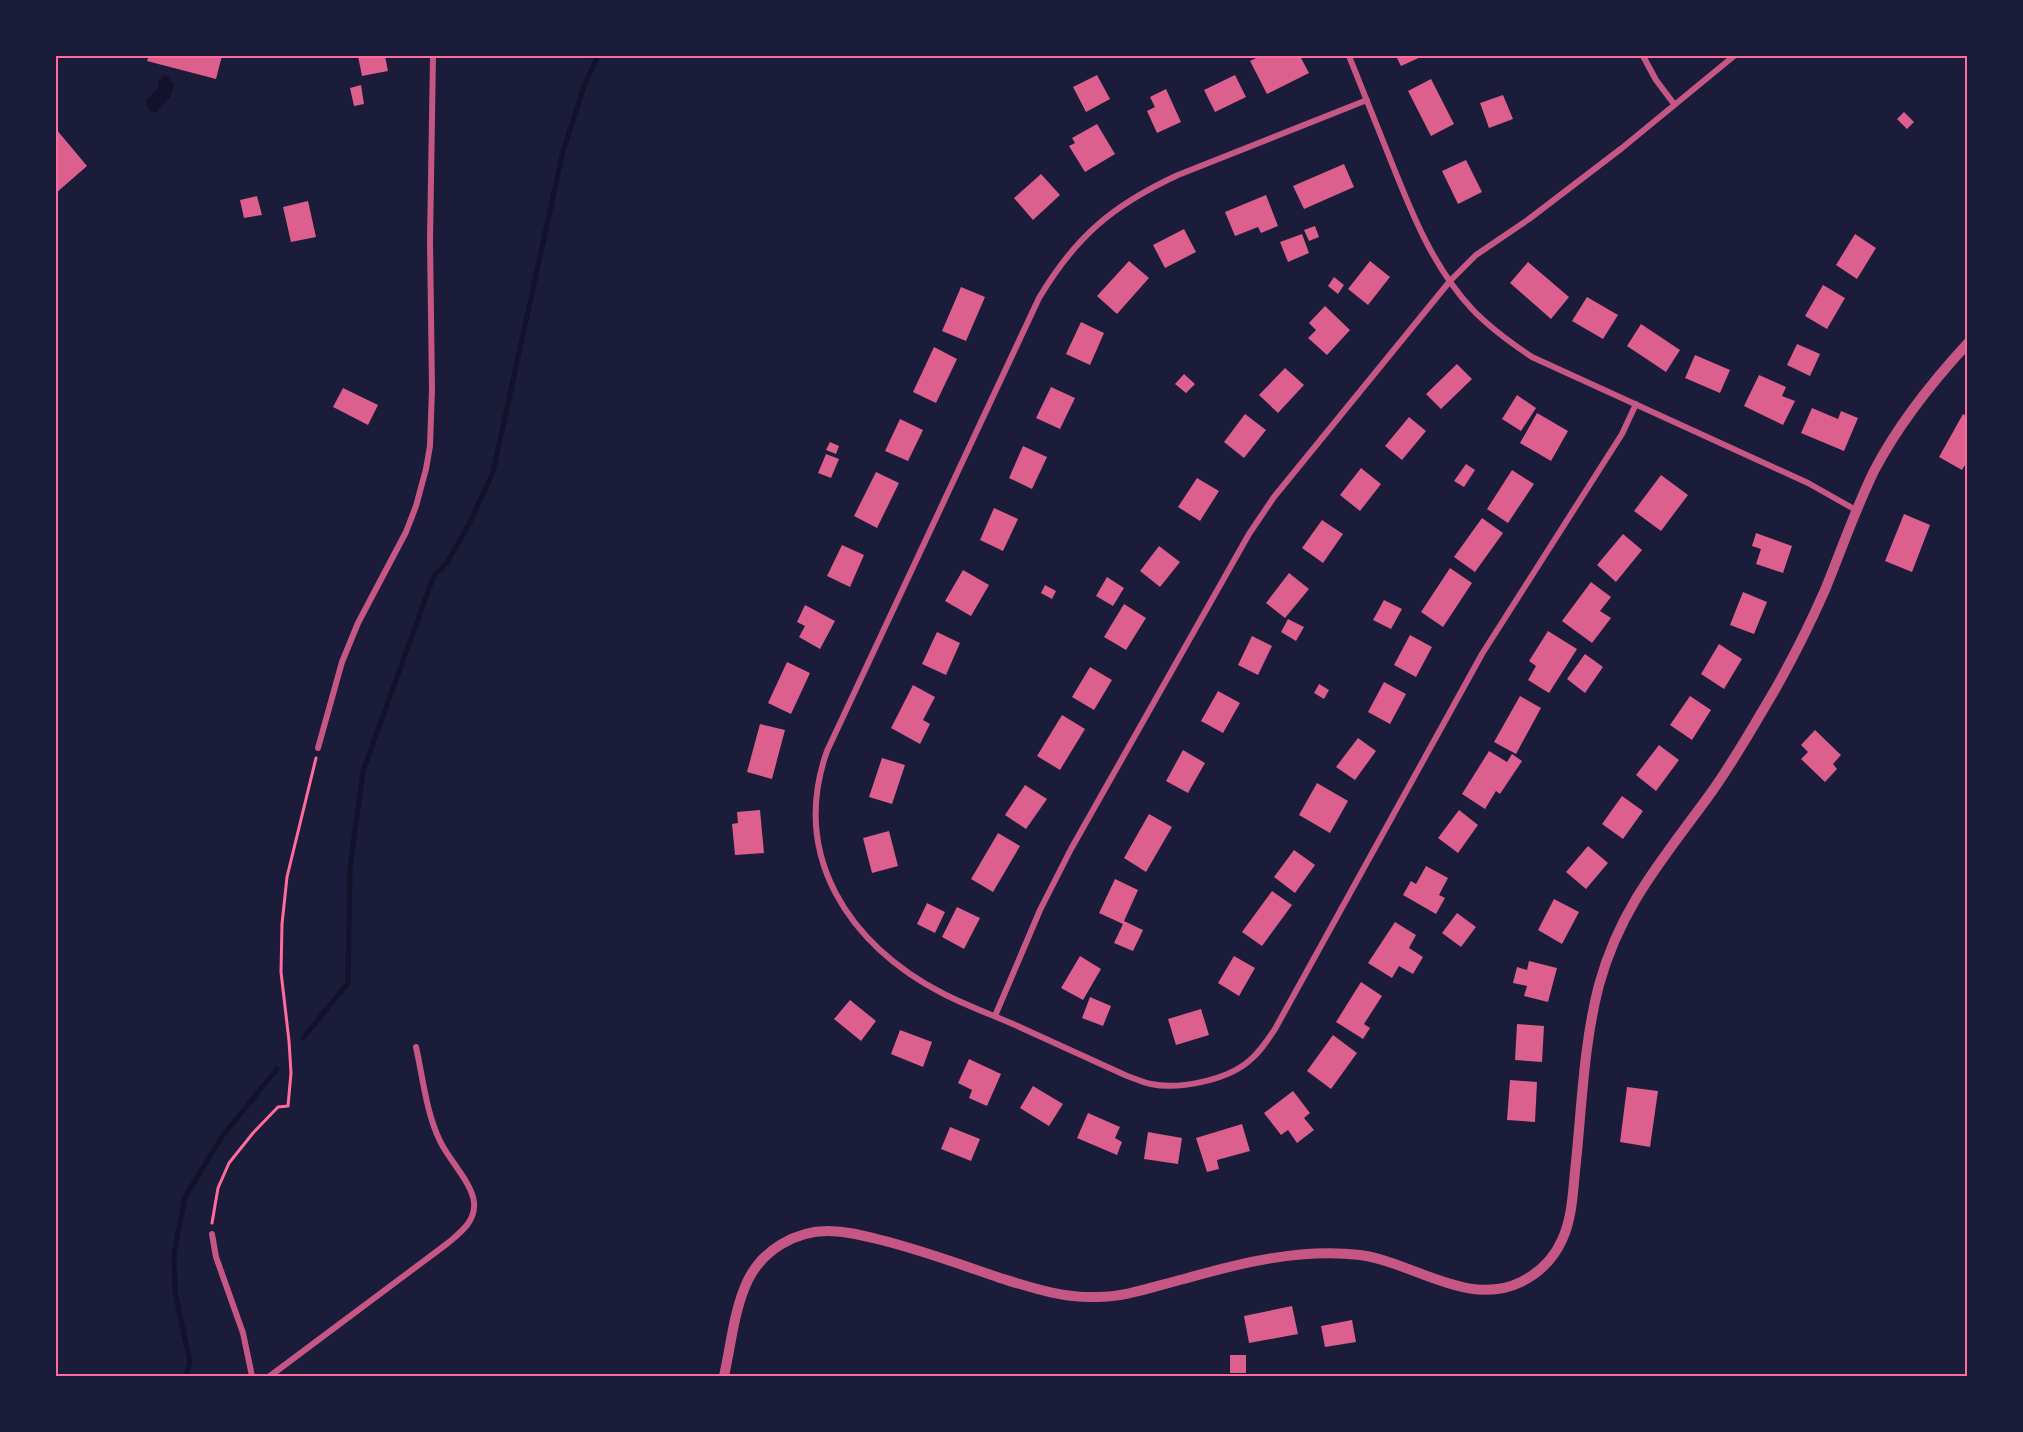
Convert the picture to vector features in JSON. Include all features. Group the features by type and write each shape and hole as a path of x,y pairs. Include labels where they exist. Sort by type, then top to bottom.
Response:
{"street":[{"path":"318,748 342,662 358,623 406,532 416,506 430,446 433,56"},
{"path":"1349,56 1426,242 1450,281 1472,309 1504,338 1532,357 1808,483 1856,510"},
{"path":"1643,56 1656,80 1674,104"},
{"path":"995,1016 1040,910 1071,849 1248,534 1274,496 1450,281 1476,255 1538,212 1622,148 1734,56"},
{"path":"1367,100 1149,188 1096,224 1056,270 1039,298 827,751 820,771 816,796 816,829 826,875 843,908 860,930 912,975 942,993 1125,1075 1152,1084 1172,1085 1198,1082 1230,1073 1248,1062 1262,1048 1275,1029 1482,654 1622,434 1636,404"},
{"path":"724,1377 741,1297 749,1278 759,1262 774,1249 791,1239 811,1233 831,1231 881,1240 1049,1293 1077,1298 1128,1294 1240,1263 1290,1256 1359,1255 1391,1262 1448,1284 1472,1290 1506,1288 1541,1269 1551,1258 1565,1234 1571,1207 1588,1045 1608,954 1619,929 1641,890 1711,794 1779,682 1824,591 1856,510 1876,467 1924,394 1968,343"},
{"path":"270,1377 448,1243 466,1227 473,1216 472,1191 439,1140 430,1112 416,1047"},
{"path":"212,1234 216,1257 243,1333 252,1377"}],"path":[{"path":"212,1234 213,1211 218,1188 229,1163 253,1133 279,1107 288,1106 291,1074 281,972 282,924 286,877 318,748"}],"shaded area":[{"path":"163,75 171,77 174,84 171,96 156,113 149,110 145,101 158,88 159,80"}],"building":[{"path":"149,56 222,56 216,79 147,61"},
{"path":"358,56 385,56 388,71 362,76"},
{"path":"1260,56 1300,56 1309,73 1267,94 1250,61"},
{"path":"1396,56 1423,56 1401,66"},
{"path":"1097,75 1110,99 1086,112 1073,87"},
{"path":"1235,75 1246,97 1215,112 1204,90"},
{"path":"1431,79 1454,124 1431,136 1408,91"},
{"path":"361,85 364,104 354,106 350,88"},
{"path":"1166,89 1181,122 1157,133 1147,111 1155,107 1150,97"},
{"path":"1503,95 1513,119 1489,128 1480,103"},
{"path":"1904,112 1914,122 1907,129 1897,119"},
{"path":"1097,124 1115,154 1085,172 1069,146 1075,143 1072,138"},
{"path":"56,129 87,166 56,193"},
{"path":"1466,160 1482,192 1458,204 1442,171"},
{"path":"1344,164 1354,187 1304,209 1293,186"},
{"path":"1041,174 1060,195 1033,220 1014,198"},
{"path":"1266,195 1278,226 1261,233 1258,227 1235,236 1225,212"},
{"path":"257,196 262,215 244,218 240,200"},
{"path":"308,201 316,237 291,242 283,207"},
{"path":"1315,226 1319,237 1309,241 1304,230"},
{"path":"1184,229 1196,252 1165,268 1153,245"},
{"path":"1302,234 1309,253 1288,262 1280,242"},
{"path":"1855,234 1876,248 1857,279 1836,265"},
{"path":"1129,261 1149,278 1117,314 1097,296"},
{"path":"1370,261 1390,277 1368,305 1348,289"},
{"path":"1528,262 1569,297 1551,319 1510,283"},
{"path":"1334,277 1344,285 1338,294 1328,286"},
{"path":"1823,285 1845,298 1827,329 1805,316"},
{"path":"961,287 985,297 966,341 942,331"},
{"path":"1587,297 1618,315 1603,339 1572,321"},
{"path":"1325,306 1350,330 1327,355 1308,338 1316,330 1309,323"},
{"path":"1081,322 1104,333 1090,365 1066,354"},
{"path":"1641,324 1680,350 1666,372 1627,346"},
{"path":"1797,344 1820,354 1810,376 1787,365"},
{"path":"934,347 957,359 936,403 913,392"},
{"path":"1695,355 1730,370 1720,393 1685,378"},
{"path":"1457,364 1472,379 1441,409 1426,394"},
{"path":"1285,368 1304,385 1278,413 1259,395"},
{"path":"1184,374 1195,384 1186,393 1175,384"},
{"path":"1759,375 1786,387 1782,396 1795,401 1783,425 1744,406"},
{"path":"1051,387 1075,398 1060,429 1036,418"},
{"path":"343,388 378,405 368,425 333,407"},
{"path":"1517,395 1536,408 1521,431 1502,419"},
{"path":"1812,408 1838,419 1841,411 1858,418 1844,451 1801,433"},
{"path":"1537,413 1568,431 1551,461 1520,443"},
{"path":"1245,414 1266,430 1244,458 1224,442"},
{"path":"1963,414 1968,417 1968,460 1962,470 1939,457"},
{"path":"1409,417 1426,431 1402,460 1385,446"},
{"path":"900,419 923,430 908,461 885,451"},
{"path":"830,442 839,446 836,454 826,450"},
{"path":"1023,446 1047,457 1032,489 1009,478"},
{"path":"826,454 839,459 831,478 818,473"},
{"path":"1466,464 1475,470 1464,487 1454,481"},
{"path":"1361,468 1381,484 1360,511 1340,495"},
{"path":"1512,470 1534,484 1508,523 1487,509"},
{"path":"876,472 899,483 877,528 854,516"},
{"path":"1661,475 1688,495 1661,531 1634,511"},
{"path":"1197,478 1219,491 1200,521 1178,507"},
{"path":"994,508 1018,519 1003,551 980,540"},
{"path":"1904,514 1930,525 1912,572 1885,561"},
{"path":"1482,518 1503,533 1475,572 1454,557"},
{"path":"1322,520 1343,534 1323,563 1302,548"},
{"path":"1756,533 1792,546 1783,573 1756,564 1761,549 1752,546"},
{"path":"1623,534 1642,550 1616,582 1597,565"},
{"path":"842,545 864,555 850,587 827,576"},
{"path":"1159,546 1180,562 1160,587 1140,571"},
{"path":"1450,568 1472,583 1443,627 1421,612"},
{"path":"963,570 989,585 971,616 945,601"},
{"path":"1289,573 1309,589 1285,618 1266,603"},
{"path":"1107,577 1124,588 1113,606 1096,596"},
{"path":"1591,582 1611,597 1600,611 1611,618 1592,643 1562,621"},
{"path":"1045,585 1056,591 1052,599 1041,593"},
{"path":"1743,592 1767,602 1754,634 1730,625"},
{"path":"1384,600 1402,609 1391,629 1373,620"},
{"path":"1124,604 1146,618 1126,650 1104,637"},
{"path":"805,605 835,621 820,649 799,637 805,626 797,622"},
{"path":"1288,619 1304,627 1296,641 1281,632"},
{"path":"1548,631 1577,649 1549,693 1528,680 1536,666 1529,661"},
{"path":"937,632 960,643 946,675 922,664"},
{"path":"1410,635 1432,647 1416,677 1394,665"},
{"path":"1252,636 1272,646 1258,675 1238,665"},
{"path":"1719,644 1742,659 1724,689 1701,674"},
{"path":"1585,654 1603,667 1585,693 1567,679"},
{"path":"787,662 810,673 791,714 768,703"},
{"path":"1090,667 1112,680 1094,710 1072,697"},
{"path":"1384,682 1406,694 1390,724 1368,712"},
{"path":"1319,684 1329,690 1324,699 1314,693"},
{"path":"913,685 935,697 923,720 930,724 920,744 891,728"},
{"path":"1218,691 1240,703 1223,733 1201,721"},
{"path":"1520,696 1541,708 1516,754 1494,742"},
{"path":"1690,696 1711,710 1692,740 1670,725"},
{"path":"1062,715 1085,729 1060,770 1037,756"},
{"path":"760,724 785,730 772,779 747,772"},
{"path":"1815,730 1841,755 1833,764 1837,769 1825,782 1801,759 1808,752 1801,745"},
{"path":"1358,738 1376,751 1355,780 1336,767"},
{"path":"1659,745 1679,760 1656,791 1636,775"},
{"path":"1183,750 1205,763 1188,793 1166,781"},
{"path":"1489,751 1507,762 1512,754 1522,761 1500,794 1496,791 1485,809 1462,794"},
{"path":"882,758 905,765 892,804 869,797"},
{"path":"1317,783 1348,801 1330,833 1299,815"},
{"path":"1025,785 1047,799 1026,829 1005,815"},
{"path":"1622,796 1643,811 1623,839 1602,824"},
{"path":"760,810 764,853 735,855 732,824 738,823 737,812"},
{"path":"1459,810 1478,825 1458,853 1438,838"},
{"path":"1149,814 1172,827 1146,872 1124,858"},
{"path":"889,831 898,866 872,873 863,838"},
{"path":"998,833 1020,846 993,892 971,879"},
{"path":"1588,846 1608,863 1586,889 1566,872"},
{"path":"1294,850 1315,865 1295,893 1274,877"},
{"path":"1426,866 1448,878 1439,895 1445,898 1436,914 1403,895 1411,881 1416,884"},
{"path":"1115,879 1138,890 1124,921 1143,930 1133,951 1114,943 1123,924 1099,913"},
{"path":"1272,891 1292,905 1262,946 1242,932"},
{"path":"1554,899 1579,912 1562,944 1538,930"},
{"path":"927,903 945,912 935,933 917,924"},
{"path":"957,907 980,918 964,949 942,937"},
{"path":"1457,913 1476,927 1461,947 1442,933"},
{"path":"1395,922 1416,935 1409,948 1423,957 1413,974 1399,966 1392,978 1368,963"},
{"path":"1080,956 1101,969 1083,1000 1061,988"},
{"path":"1234,956 1255,968 1239,996 1218,983"},
{"path":"1529,961 1557,968 1548,1002 1524,996 1527,986 1513,983 1517,967 1527,970"},
{"path":"1361,982 1382,996 1364,1024 1370,1028 1363,1039 1336,1022"},
{"path":"1090,997 1111,1006 1103,1026 1082,1018"},
{"path":"850,1000 876,1021 861,1041 834,1019"},
{"path":"1201,1009 1209,1035 1176,1045 1168,1019"},
{"path":"1517,1024 1544,1026 1542,1062 1515,1060"},
{"path":"900,1030 932,1042 923,1067 891,1054"},
{"path":"1333,1035 1357,1053 1331,1089 1307,1071"},
{"path":"969,1059 1001,1074 987,1106 969,1098 972,1090 958,1083"},
{"path":"1510,1080 1537,1082 1535,1122 1507,1120"},
{"path":"1033,1086 1063,1104 1049,1126 1020,1108"},
{"path":"1627,1087 1658,1091 1650,1147 1620,1142"},
{"path":"1293,1091 1310,1113 1304,1118 1314,1130 1297,1143 1288,1130 1281,1135 1264,1113"},
{"path":"1088,1113 1120,1127 1115,1138 1122,1142 1117,1155 1077,1138"},
{"path":"1242,1124 1250,1151 1217,1160 1219,1169 1207,1172 1196,1138"},
{"path":"950,1127 980,1139 971,1161 941,1149"},
{"path":"1148,1132 1182,1138 1178,1164 1144,1159"},
{"path":"1292,1306 1298,1334 1249,1343 1244,1316"},
{"path":"1352,1320 1356,1342 1325,1347 1321,1326"},
{"path":"1230,1355 1246,1355 1246,1373 1230,1373"}],"waterway":[{"path":"303,1038 348,983 350,868 363,771 434,575 447,563 469,524 493,472 563,151 585,84 598,56"},
{"path":"186,1376 190,1362 175,1292 174,1254 185,1197 221,1138 277,1069"}]}
